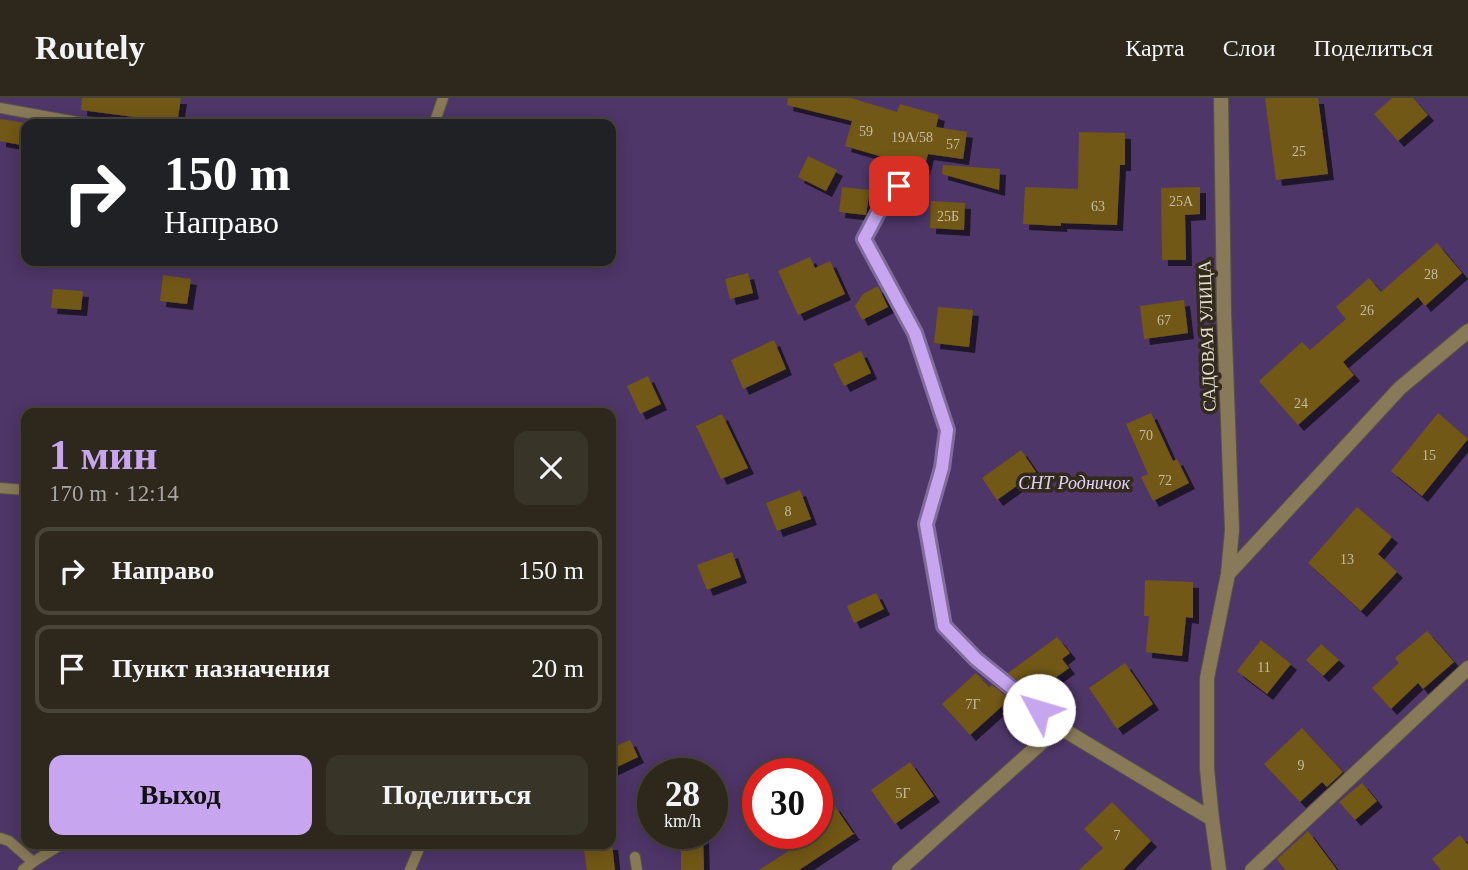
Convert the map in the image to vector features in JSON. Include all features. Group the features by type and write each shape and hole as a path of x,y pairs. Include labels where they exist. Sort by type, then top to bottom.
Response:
{"street":[{"name":"САДОВАЯ УЛИЦА","path":"1219,870 1207,769 1207,678 1228,573 1232,530 1224,312 1221,98"},
{"path":"899,186 881,207 864,239 915,333 947,430 942,468 926,524 944,626 976,659 1059,727 1212,819"},
{"path":"1228,573 1400,388 1468,331"},
{"path":"1252,870 1468,668"},
{"path":"899,870 1059,727"}],"lane":[{"path":"436,119 443,98"},
{"path":"0,108 60,119"},
{"path":"0,488 21,490"},
{"path":"0,838 9,841 33,862"},
{"path":"23,870 54,849"},
{"path":"410,870 419,849"},
{"path":"635,858 637,870"}],"green space":[{"name":"СНТ Родничок","path":"0,98 1468,98 1468,870 0,870"}],"building":[{"path":"82,98 181,98 178,119 149,119 81,110"},
{"path":"788,98 851,98 897,112 900,104 939,115 936,127 967,132 963,159 928,154 924,169 845,146 852,121 787,105"},
{"path":"1265,98 1318,98 1328,174 1276,180"},
{"path":"1392,98 1413,98 1428,115 1398,141 1374,114"},
{"path":"0,119 21,122 21,145 0,141"},
{"path":"1079,132 1125,133 1125,165 1120,165 1117,225 1023,224 1025,187 1078,189"},
{"path":"808,156 837,170 826,191 798,177"},
{"path":"943,165 1000,169 999,190 942,174"},
{"path":"842,187 870,190 866,215 839,212"},
{"path":"1200,187 1200,214 1185,215 1186,260 1162,260 1161,188"},
{"path":"931,201 965,203 964,230 930,228"},
{"path":"1437,243 1462,273 1425,306 1418,297 1343,362 1354,375 1298,425 1259,381 1302,342 1310,350 1346,319 1336,307 1369,278 1381,292"},
{"path":"810,257 815,268 830,261 845,294 798,315 778,271"},
{"path":"748,273 753,293 730,299 725,279"},
{"path":"163,275 191,279 187,304 160,301"},
{"path":"878,286 888,307 862,320 855,306 863,294"},
{"path":"53,289 83,291 81,310 51,308"},
{"path":"1184,300 1188,333 1144,339 1140,306"},
{"path":"938,307 973,310 969,347 934,343"},
{"path":"774,340 786,369 743,389 731,360"},
{"path":"861,351 871,373 844,386 833,364"},
{"path":"648,376 661,404 640,414 627,386"},
{"path":"1151,413 1173,461 1177,459 1189,483 1153,501 1141,477 1148,474 1126,424"},
{"path":"1438,413 1468,439 1422,496 1391,471"},
{"path":"722,414 748,468 721,479 696,426"},
{"path":"1021,450 1036,472 997,500 982,478"},
{"path":"800,490 811,519 777,531 766,503"},
{"path":"1357,507 1392,537 1378,554 1397,572 1361,611 1308,563"},
{"path":"732,552 741,577 707,590 697,565"},
{"path":"1145,580 1193,582 1193,618 1186,617 1182,656 1146,652 1149,616 1144,616"},
{"path":"876,593 884,609 854,623 847,606"},
{"path":"1427,631 1454,662 1423,689 1418,683 1391,709 1372,688 1399,663 1395,658"},
{"path":"1057,637 1070,653 1062,659 1069,668 1035,693 1028,683 1024,686 1008,673"},
{"path":"1261,640 1291,664 1267,694 1237,671"},
{"path":"1321,644 1339,660 1323,676 1306,660"},
{"path":"1125,663 1153,704 1117,729 1089,688"},
{"path":"976,673 989,687 992,685 1010,699 970,735 942,704"},
{"path":"1302,728 1343,772 1327,787 1322,782 1300,802 1264,764"},
{"path":"630,740 638,757 616,768 616,746"},
{"path":"910,762 934,796 895,824 871,790"},
{"path":"1362,783 1377,801 1355,820 1339,802"},
{"path":"1112,802 1151,841 1123,870 1079,870 1103,848 1084,829"},
{"path":"833,806 855,833 833,848"},
{"path":"1308,831 1337,870 1285,870 1277,859"},
{"path":"1460,835 1468,845 1468,870 1441,870 1432,859"},
{"path":"584,849 613,849 615,870 587,870"},
{"path":"681,849 703,849 704,870 681,870"},
{"path":"792,849 831,849 799,870 759,870"}],"route":[{"path":"899,186 881,207 864,239 915,333 947,430 942,468 926,524 944,626 976,659 1039,710"}]}
